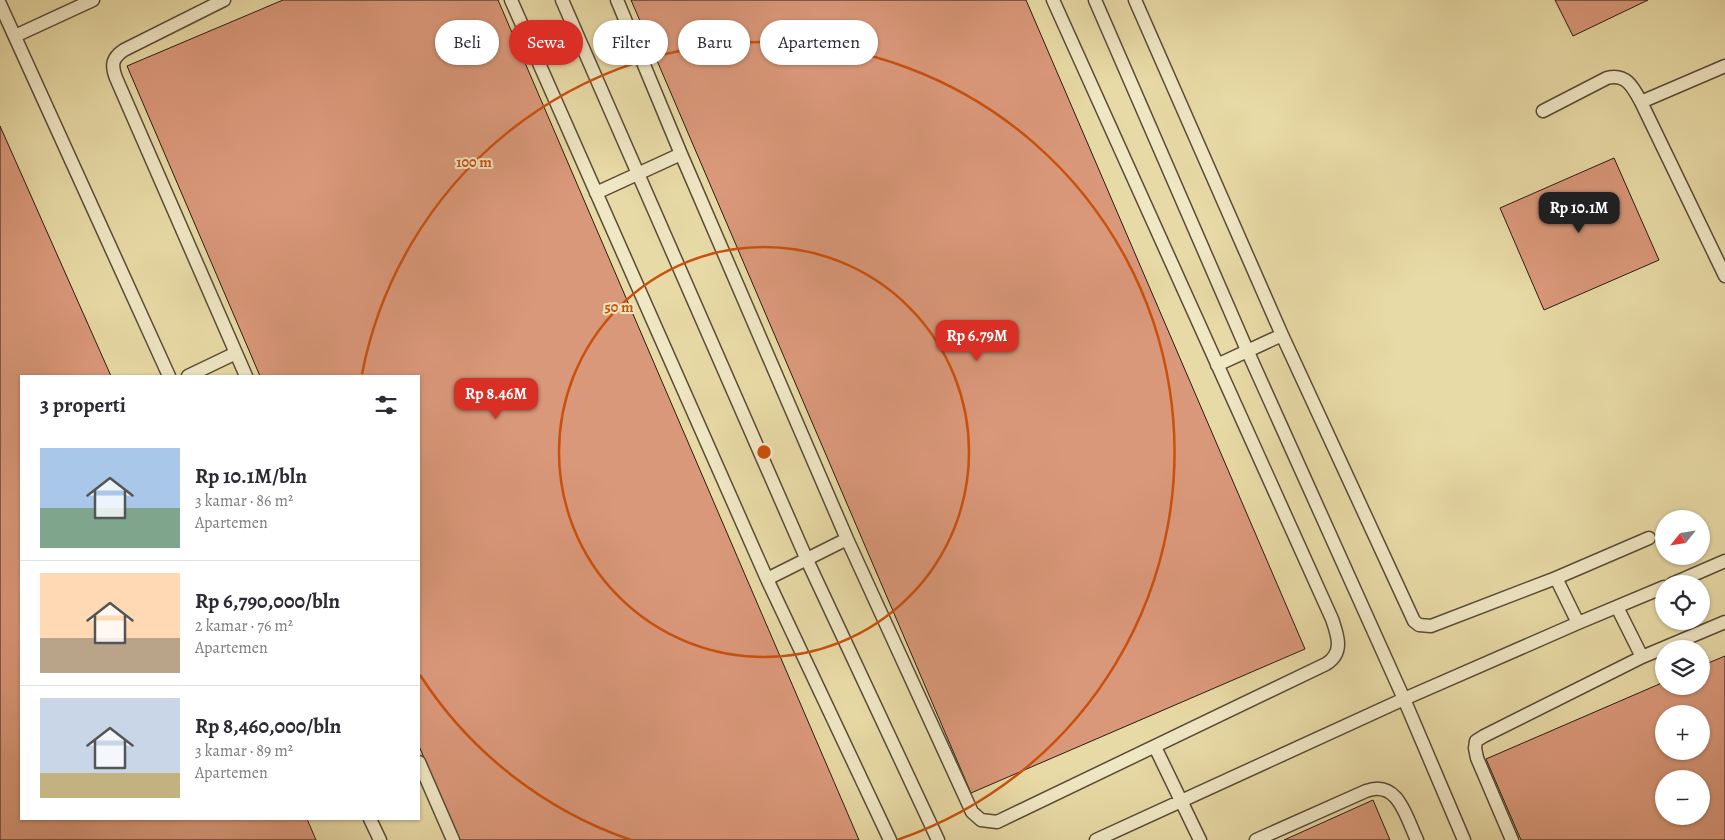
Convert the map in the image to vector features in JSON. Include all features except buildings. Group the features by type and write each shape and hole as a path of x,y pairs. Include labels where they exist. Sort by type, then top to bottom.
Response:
{"lane":[{"path":"15,36 93,0"},
{"path":"224,0 124,50 114,58 112,63 116,78 246,375"},
{"path":"511,0 767,580 890,840"},
{"path":"562,0 807,560 938,840"},
{"path":"617,0 681,154 847,539 972,812 981,820 997,822 1326,664 1333,660 1337,650 1336,632 1332,619 1053,0"},
{"path":"1095,0 1247,350 1404,699 1464,840"},
{"path":"1135,0 1282,335 1414,621 1419,625 1431,626 1556,578 1649,538"},
{"path":"0,4 169,375"},
{"path":"1641,102 1725,66"},
{"path":"1543,111 1606,78 1620,77 1633,85 1725,276"},
{"path":"596,193 681,154"},
{"path":"1217,365 1282,335"},
{"path":"190,375 236,353"},
{"path":"767,580 847,539"},
{"path":"1693,575 1725,561"},
{"path":"1556,578 1578,622"},
{"path":"1096,840 1404,699 1578,622 1655,591"},
{"path":"1617,607 1642,657"},
{"path":"1512,840 1477,758 1476,742 1484,736 1642,657 1725,622"},
{"path":"1155,747 1200,840"},
{"path":"420,764 454,840"},
{"path":"1256,840 1366,791 1382,788 1389,790 1400,804 1417,840"},
{"path":"370,820 380,840"}]}
